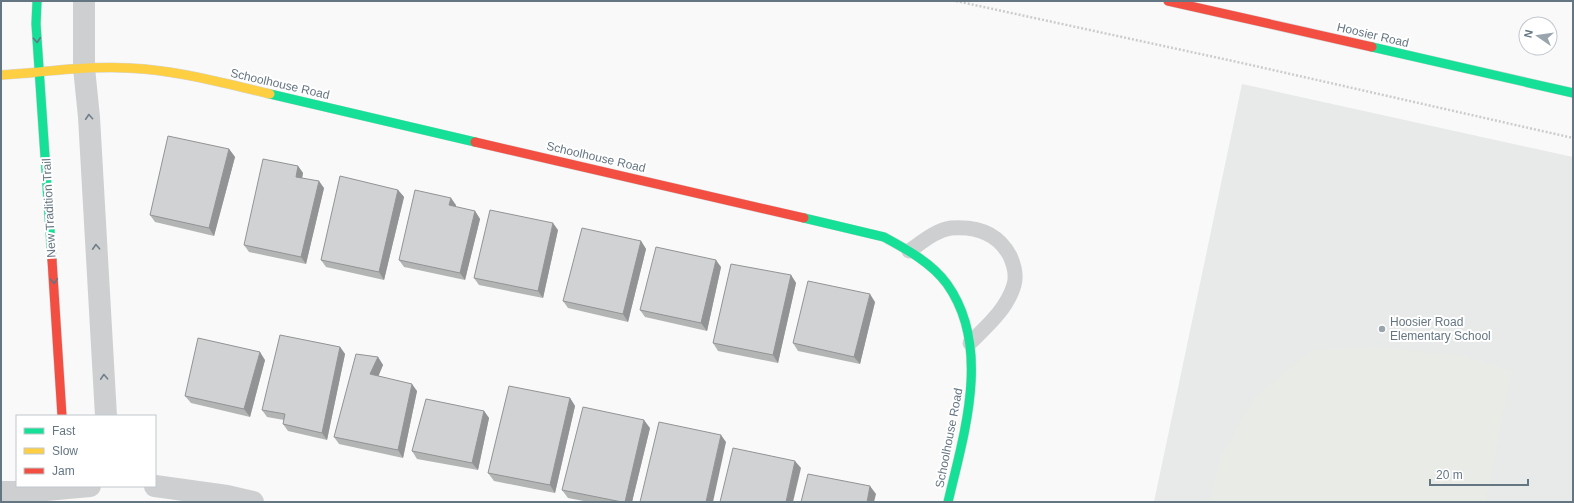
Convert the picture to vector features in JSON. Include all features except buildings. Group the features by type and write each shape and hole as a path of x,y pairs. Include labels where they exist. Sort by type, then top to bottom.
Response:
{"street":[{"name":"New Tradition Trail","path":"36,1 39,73 44,121 62,415"},
{"path":"84,1 84,68 89,116 106,415"},
{"name":"Hoosier Road","path":"1168,1 1573,93"},
{"name":"Schoolhouse Road","path":"1,75 39,73 84,68 143,69 193,76 884,237 909,251 947,284 958,302 970,343 972,370 967,414 948,502"},
{"path":"156,486 219,495 253,502"},
{"path":"1,492 66,487"}],"lane":[{"path":"909,251 938,232 950,228 969,228 983,231 997,238 1005,246 1015,268 1014,284 1002,310 970,343"}],"path":[{"path":"956,1 1242,63 1573,138"}],"shaded area":[{"name":"Hoosier Road Elementary School","path":"1242,84 1573,157 1573,502 1154,502"},
{"path":"1377,347 1464,356 1512,371 1486,502 1209,502 1221,455 1256,396 1312,350"}],"traffic: fast":[{"path":"37,1 36,24 52,260"},
{"path":"1372,47 1573,93"},
{"path":"270,94 475,142"},
{"path":"804,218 884,237 901,246 918,257 941,276 961,309 968,335 971,363 970,391 967,420 948,502"}],"traffic: slow":[{"path":"1,75 108,67 144,69 192,76 270,94"}],"traffic: jam":[{"path":"1168,1 1372,47"},
{"path":"475,142 804,218"},
{"path":"52,260 62,415"}],"place":[{"name":"Hoosier Road Elementary School","path":"1382,329"}]}
